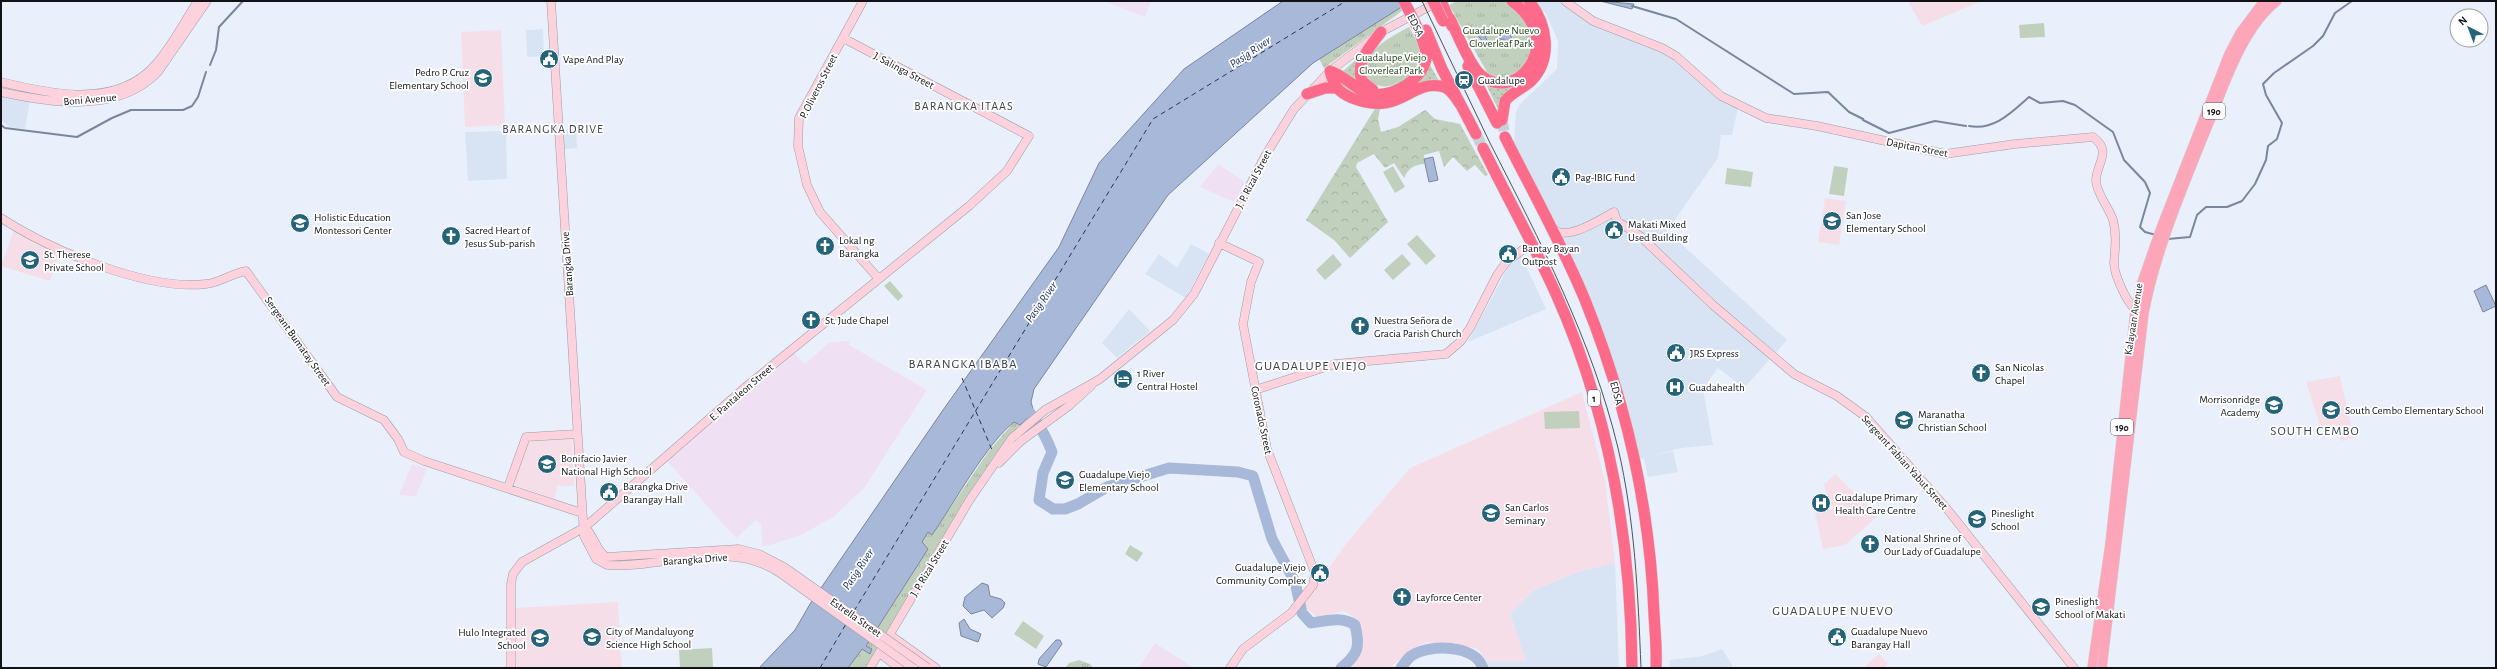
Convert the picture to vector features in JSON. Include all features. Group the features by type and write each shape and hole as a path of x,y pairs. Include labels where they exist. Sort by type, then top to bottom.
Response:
{"highway":[{"name":"EDSA","path":"1404,1 1476,134"},
{"name":"EDSA","path":"1412,1 1421,31"},
{"path":"1433,1 1447,19 1477,71 1486,78 1495,81 1512,80 1529,69 1535,57 1537,46 1532,21 1527,14 1512,1"},
{"path":"1441,1 1459,49 1500,121 1505,101 1538,73 1544,57 1544,30 1537,12 1529,1"},
{"path":"1330,71 1342,76 1363,90 1383,94 1404,86 1422,68 1426,53 1421,31"},
{"path":"1381,32 1364,56 1360,71 1363,84 1383,94"},
{"path":"1330,71 1336,88"},
{"path":"1306,94 1325,88 1336,88 1362,101 1382,104 1400,100 1428,86 1442,86 1451,93 1460,104"},
{"name":"EDSA","path":"1505,137 1583,294 1619,400 1636,470 1651,563 1656,668"},
{"name":"EDSA","path":"1483,148 1556,295 1594,396 1617,488 1628,568 1632,668"}],"main road":[{"name":"Kalayaan Avenue","path":"2092,668 2110,544 2139,312 2158,248 2229,54 2240,33 2264,1"},
{"name":"Kalayaan Avenue","path":"2165,229 2235,61 2258,20 2277,1"},
{"name":"Kalayaan Avenue","path":"2102,668 2116,560 2139,312"}],"street":[{"name":"Boni Avenue","path":"1,82 59,94 116,90 132,84 155,65 198,1"},
{"name":"Boni Avenue","path":"1,92 59,102 124,96 144,85 158,72 207,1"},
{"name":"Barangka Drive","path":"550,1 582,513 585,527 584,536 594,556 607,565 733,556 756,561 782,570"},
{"name":"P. Oliveros Street","path":"863,1 799,118 798,146 806,185 820,212 878,278"},
{"name":"J. P. Rizal Street","path":"870,668 969,501 1012,438 1039,415 1059,401 1092,384 1182,311 1194,294 1219,243 1281,127 1306,94 1330,71 1381,32 1441,1"},
{"name":"Dapitan Street","path":"1565,1 1594,21 1662,48 1676,56 1721,96 1766,118 1817,126 1945,154 2015,144 2093,137 2100,142 2103,150 2096,181 2114,223 2116,241 2115,269 2130,305 2139,312"},
{"name":"J. Salinga Street","path":"843,38 1029,136"},
{"name":"E. Pantaleon Street","path":"511,668 513,574 522,562 585,527 748,385 992,186 1013,162 1029,136"},
{"name":"Sergeant Fabian Yabut Street","path":"1547,222 1556,232 1567,234 1598,221 1614,212 1617,221 1640,236 1713,305 1794,374 1837,396 1874,425 1947,509 2074,668"},
{"name":"Sergeant Bumatay Street","path":"1,218 55,248 98,264 144,278 170,283 207,284 246,271 337,397 384,420 398,439 404,452 424,461 508,487 582,513"},
{"name":"Coronado Street","path":"1219,243 1259,262 1251,282 1243,324 1267,449 1315,573 1313,585 1291,613 1243,649 1230,668"},
{"path":"1256,390 1335,364 1446,354 1461,341 1470,328 1497,275 1517,253 1530,244"},
{"name":"J. P. Rizal Street","path":"991,470 1021,441 1087,391 1092,384"},
{"path":"508,487 526,437 577,434"},
{"name":"Estrella Street","path":"782,570 928,665 936,668"},
{"name":"Estrella Street","path":"782,570 913,668"},
{"name":"Estrella Street","path":"890,634 928,665"},
{"name":"Estrella Street","path":"879,653 900,668"},
{"path":"921,668 928,665"}],"shaded area":[{"path":"1104,1 1151,1 1145,17"},
{"name":"Guadalupe","path":"1533,1 1560,1 1588,22 1669,54 1738,108 1732,135 1721,135 1718,158 1667,231 1787,340 1744,388 1718,368 1703,389 1713,445 1681,448 1651,456 1673,451 1678,472 1648,477 1644,458 1636,459 1591,305 1514,143 1516,112 1520,104 1557,69 1558,41 1546,14"},
{"path":"1908,1 1982,1 1922,26"},
{"path":"543,29 544,56 527,57 526,30"},
{"name":"Pedro P. Cruz Elementary School","path":"501,30 505,125 465,127 461,32"},
{"path":"1,95 30,100 25,129 10,127 1,120"},
{"path":"576,129 577,148 564,149 563,130"},
{"path":"506,131 507,179 468,181 465,132"},
{"path":"1218,164 1245,182 1234,202 1200,187"},
{"name":"San Jose Elementary School","path":"1825,198 1846,201 1839,245 1818,242"},
{"name":"St. Therese Private School","path":"14,230 59,254 50,281 1,266"},
{"path":"1191,244 1209,254 1186,298 1145,274 1159,254 1177,268"},
{"path":"1521,255 1546,309 1468,342 1511,262"},
{"path":"1129,309 1150,331 1117,358 1102,343"},
{"path":"850,341 849,345 927,390 864,488 833,517 801,535 770,545 762,546 761,524 756,520 736,538 667,461 748,389 794,353 805,364 830,342"},
{"name":"South Cembo Elementary School","path":"2340,376 2354,438 2341,441 2337,426 2321,429 2306,382"},
{"name":"San Carlos Seminary","path":"1582,392 1605,481 1615,563 1577,572 1534,590 1510,614 1526,661 1487,661 1477,648 1426,642 1410,650 1390,668 1346,668 1355,660 1363,644 1360,622 1345,611 1317,617 1303,605 1345,545 1410,468"},
{"name":"Morrisonridge Academy","path":"2279,395 2285,406 2268,414 2263,404"},
{"name":"Bonifacio Javier National High School","path":"572,438 574,486 557,486 555,499 514,485 526,442"},
{"path":"412,464 427,469 416,496 399,495"},
{"path":"1835,474 1878,516 1845,545 1823,549 1815,513 1833,509 1824,485"},
{"path":"1615,563 1619,668 1488,668 1487,661 1526,661 1510,614 1534,590 1577,572"},
{"path":"618,602 622,668 516,668 515,608"},
{"path":"1155,643 1191,666 1194,668 1139,668"},
{"path":"1722,649 1734,668 1669,668 1670,660 1703,656"},
{"path":"1879,654 1888,664 1883,668 1863,668"}],"green space":[{"name":"Guadalupe Nuevo Cloverleaf Park","path":"1457,1 1505,1 1529,22 1533,51 1520,71 1507,77 1494,77 1487,72 1449,5"},
{"path":"1518,1 1521,1 1529,8 1533,72 1499,104 1498,109 1485,82"},
{"path":"1401,6 1402,11 1324,68 1319,59"},
{"path":"2044,23 2045,37 2020,38 2019,25"},
{"name":"Guadalupe Viejo Cloverleaf Park","path":"1409,27 1417,42 1420,52 1415,69 1406,78 1395,84 1390,86 1378,86 1366,77 1363,70 1365,62 1375,49"},
{"path":"1360,56 1359,84 1341,73"},
{"path":"1429,63 1439,81 1427,83 1388,99 1367,99 1354,95 1336,83 1336,77 1354,90 1368,95 1389,96 1408,88 1423,73"},
{"path":"1376,107 1380,109 1378,119 1381,132 1398,127 1425,110 1435,119 1460,124 1488,175 1485,176 1475,165 1467,171 1453,157 1444,167 1439,151 1424,155 1424,164 1417,165 1412,168 1404,178 1394,163 1385,168 1374,154 1357,163 1356,167 1388,222 1350,258 1334,240 1306,220"},
{"path":"1393,166 1405,187 1395,193 1383,172"},
{"path":"1834,166 1848,168 1844,196 1829,194"},
{"path":"1727,168 1753,172 1751,187 1725,184"},
{"path":"1417,235 1436,256 1426,265 1407,244"},
{"path":"1333,254 1342,265 1325,280 1316,270"},
{"path":"1402,254 1411,264 1393,280 1384,270"},
{"path":"890,281 903,296 898,301 884,286"},
{"path":"1579,411 1580,428 1545,429 1544,412"},
{"path":"1014,422 1020,425 997,452 964,501 865,668 848,668 862,649 870,653 872,649 866,646 928,549 922,542 928,532 932,535 988,452"},
{"path":"1130,545 1143,553 1137,562 1125,554"},
{"path":"1023,621 1044,636 1036,649 1014,634"},
{"path":"712,648 713,667 680,668 679,650"},
{"path":"1079,660 1090,664 1093,668 1065,668 1069,663"}],"water":[{"name":"Pasig River","path":"1283,1 1411,1 1313,63 1168,195 1034,389 1031,402 1034,412 1020,425 1014,422 1003,432 981,460 932,535 928,532 922,542 928,549 866,646 872,649 870,654 862,649 848,668 759,668 795,630 810,604 943,410 1059,247 1099,163 1184,69"},
{"path":"1600,1 1634,4 1632,9"},
{"path":"1477,28 1483,31 1488,43 1501,38 1499,33 1509,29 1512,41 1511,43 1503,39 1487,46 1474,31"},
{"path":"1433,157 1438,180 1429,182 1424,159"},
{"path":"2486,285 2496,306 2483,312 2474,291"},
{"path":"982,583 988,585 990,596 1001,599 1005,603 1003,608 992,618 984,610 971,614 963,606 965,597"},
{"path":"964,619 970,629 981,634 978,642 961,636 959,623"},
{"path":"1056,640 1060,640 1062,644 1046,667 1038,664 1039,659"}],"waterway":[{"path":"210,65 216,50 219,27 243,1"},
{"path":"2168,239 2190,237 2197,215 2206,207 2227,207 2242,201 2255,184 2266,160 2268,146 2277,139 2282,123 2266,95 2263,84 2274,73 2313,46 2323,36 2335,13 2352,1"},
{"path":"1632,6 1676,19 1794,94 1828,92 1849,112 1863,119"},
{"path":"1,125 5,128 77,137 112,118 131,110 183,110 192,106 198,97 206,72"},
{"path":"1969,126 1987,126 1994,123 2009,114 2029,97 2040,103 2063,101 2075,105 2113,132 2124,160 2145,182 2150,193 2140,227 2145,232 2156,235"},
{"path":"1863,120 1889,133 1935,121 1966,126"},
{"path":"1021,404 1040,426 1052,452 1043,473 1039,500 1053,509 1065,509 1078,504 1107,487 1169,468 1238,472 1253,476 1272,539 1295,582 1302,613 1311,623 1339,620 1350,622 1355,625 1358,644 1357,649 1355,654 1341,668"},
{"path":"1401,668 1411,656 1429,649 1440,648 1451,648 1471,654 1478,660 1483,668"}],"ferry route":[{"path":"854,611 1153,119 1346,1"},
{"path":"962,378 992,450"},
{"path":"820,668 846,624"}],"tunnel":[{"path":"1502,120 1505,137"},
{"path":"1476,134 1483,148"}],"tram line":[{"path":"1422,1 1490,143 1546,254 1579,330 1607,408 1624,475 1632,530 1637,585 1641,668"}],"place":[{"name":"Vape And Play","path":"549,59"},
{"name":"Pedro P. Cruz Elementary School","path":"483,78"},
{"name":"Guadalupe","path":"1464,80"},
{"name":"Pag-IBIG Fund","path":"1561,177"},
{"name":"San Jose Elementary School","path":"1832,221"},
{"name":"Holistic Education Montessori Center","path":"300,223"},
{"name":"Makati Mixed Used Building","path":"1614,230"},
{"name":"Sacred Heart of Jesus Sub-parish","path":"451,236"},
{"name":"Lokal ng Barangka","path":"825,246"},
{"name":"Bantay Bayan Outpost","path":"1508,254"},
{"name":"St. Therese Private School","path":"30,260"},
{"name":"St. Jude Chapel","path":"811,320"},
{"name":"Nuestra Señora de Gracia Parish Church","path":"1360,326"},
{"name":"JRS Express","path":"1676,353"},
{"name":"San Nicolas Chapel","path":"1981,373"},
{"name":"1 River Central Hostel","path":"1123,379"},
{"name":"Guadahealth","path":"1675,387"},
{"name":"Morrisonridge Academy","path":"2274,405"},
{"name":"South Cembo Elementary School","path":"2331,410"},
{"name":"Maranatha Christian School","path":"1904,420"},
{"name":"Bonifacio Javier National High School","path":"547,464"},
{"name":"Guadalupe Viejo Elementary School","path":"1065,480"},
{"name":"Barangka Drive Barangay Hall","path":"609,492"},
{"name":"Guadalupe Primary Health Care Centre","path":"1821,503"},
{"name":"San Carlos Seminary","path":"1491,513"},
{"name":"Pineslight School","path":"1977,519"},
{"name":"National Shrine of Our Lady of Guadalupe","path":"1870,544"},
{"name":"Guadalupe Viejo Community Complex","path":"1320,573"},
{"name":"Layforce Center","path":"1402,597"},
{"name":"Pineslight School of Makati","path":"2041,607"},
{"name":"City of Mandaluyong Science High School","path":"592,637"},
{"name":"Guadalupe Nuevo Barangay Hall","path":"1837,637"},
{"name":"Hulo Integrated School","path":"540,638"}],"district":[{"name":"BARANGKA ITAAS","path":"964,106"},
{"name":"BARANGKA DRIVE","path":"553,129"},
{"name":"BARANGKA IBABA","path":"963,363"},
{"name":"GUADALUPE VIEJO","path":"1311,365"},
{"name":"SOUTH CEMBO","path":"2315,430"},
{"name":"GUADALUPE NUEVO","path":"1833,610"}]}
